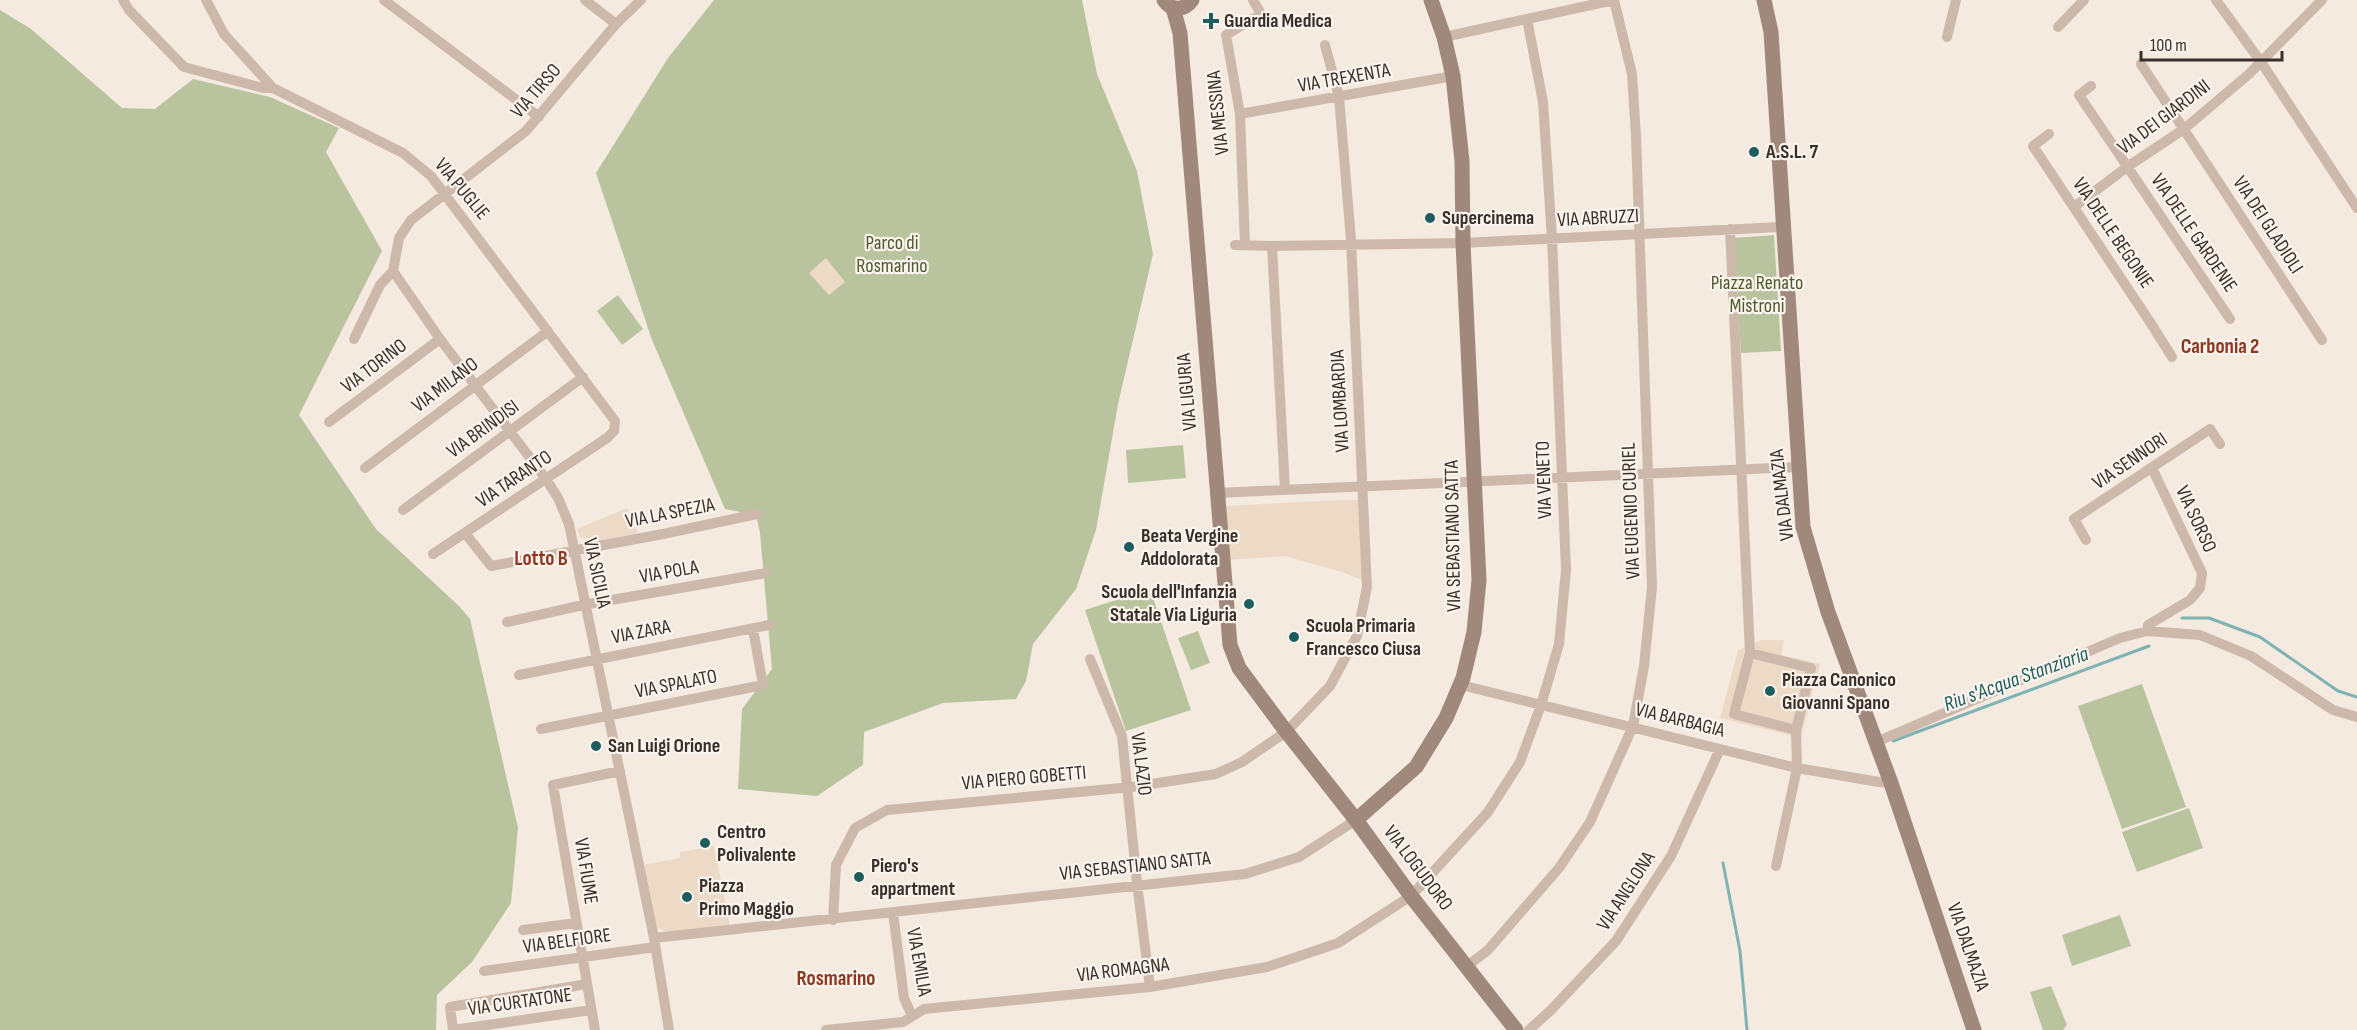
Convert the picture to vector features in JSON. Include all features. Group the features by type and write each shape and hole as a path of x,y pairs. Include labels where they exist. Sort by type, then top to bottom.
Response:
{"street":[{"path":"123,0 129,10 184,67 263,88 273,88"},
{"name":"VIA PUGLIE","path":"206,0 224,34 273,88 403,153 431,176 615,421 614,431"},
{"path":"384,0 539,117"},
{"path":"585,0 616,24"},
{"name":"VIA TIRSO","path":"446,194 526,131 616,24 641,0"},
{"name":"VIA MESSINA","path":"1240,245 1240,114 1226,35 1261,14 1253,0"},
{"name":"VIA SEBASTIANO SATTA","path":"655,942 1245,874 1299,857 1356,820 1416,767 1446,718 1461,685 1474,632 1479,580 1463,243 1462,161 1453,76 1444,37 1431,0"},
{"path":"1444,37 1614,0"},
{"name":"VIA EUGENIO CURIEL","path":"1466,967 1488,950 1560,868 1590,822 1633,726 1644,666 1652,587 1640,234 1632,74 1614,0"},
{"name":"VIA DALMAZIA","path":"1764,0 1771,32 1803,527 1827,612 1891,783 1974,1030"},
{"path":"1947,38 1956,0"},
{"path":"2058,27 2084,0"},
{"path":"2216,0 2261,62 2357,208"},
{"name":"VIA DEI GIARDINI","path":"2074,207 2127,167 2184,129 2261,62 2322,0"},
{"name":"VIA LIGURIA","path":"1178,4 1230,645 1239,668 1286,732"},
{"name":"VIA VENETO","path":"1411,896 1488,812 1520,762 1541,705 1559,644 1566,570 1552,239 1543,102 1527,19"},
{"name":"VIA LOMBARDIA","path":"1286,732 1330,686 1357,636 1367,587 1351,245 1340,97 1325,45"},
{"name":"VIA DEI GLADIOLI","path":"2141,63 2322,340"},
{"name":"VIA TREXENTA","path":"1240,114 1453,76"},
{"name":"VIA DELLE GARDENIE","path":"2091,86 2079,95 2230,319"},
{"name":"VIA DELLE BEGONIE","path":"2049,134 2033,146 2172,357"},
{"path":"354,339 380,285 393,271 399,238 411,220 446,194"},
{"name":"VIA ABRUZZI","path":"1240,245 1463,243 1782,227"},
{"path":"1730,229 1750,653 1734,714 1796,730"},
{"path":"1272,246 1285,490"},
{"name":"VIA SICILIA","path":"393,271 440,339 546,479 558,498 569,524 655,942 669,1030"},
{"name":"VIA MILANO","path":"364,468 548,331"},
{"name":"VIA TORINO","path":"329,422 440,339"},
{"name":"VIA BRINDISI","path":"403,510 583,377"},
{"name":"VIA SENNORI","path":"2086,540 2074,519 2210,429 2220,444"},
{"name":"VIA TARANTO","path":"433,554 607,438 614,431"},
{"path":"1216,493 1798,467"},
{"name":"VIA SORSO","path":"2147,631 2148,625 2190,600 2200,588 2202,573 2152,468"},
{"name":"VIA LA SPEZIA","path":"465,533 491,566 757,514"},
{"name":"VIA POLA","path":"507,622 586,605 766,573"},
{"name":"VIA ZARA","path":"519,675 769,625"},
{"name":"VIA SPALATO","path":"541,729 763,685 753,629"},
{"path":"1876,742 2120,638 2147,631 2200,635 2251,656 2333,710 2357,717"},
{"path":"1750,653 1811,668 1796,730 1797,768 1776,866"},
{"name":"VIA LAZIO","path":"1090,659 1122,736 1137,887 1150,987"},
{"name":"VIA BARBAGIA","path":"1461,685 1797,768 1891,783"},
{"name":"VIA PIERO GOBETTI","path":"833,920 836,865 855,828 887,810 1126,788 1216,774 1242,762 1286,732"},
{"name":"VIA LOGUDORO","path":"1286,732 1516,1030"},
{"name":"VIA ANGLONA","path":"1529,1030 1616,941 1671,855 1720,749"},
{"name":"VIA FIUME","path":"595,1030 554,785 620,771"},
{"name":"VIA ROMAGNA","path":"826,1030 903,1022 924,1009 1150,987 1278,964 1338,943 1411,896"},
{"name":"VIA EMILIA","path":"892,913 904,998 912,1016"},
{"path":"523,930 576,923"},
{"name":"VIA BELFIORE","path":"484,971 582,957 655,942"},
{"path":"453,1029 450,1007 587,984"},
{"name":"VIA CURTATONE","path":"453,1029 591,1010"}],"green space":[{"name":"Parco di Rosmarino","path":"714,0 1082,0 1097,74 1137,171 1153,254 1118,404 1096,530 1076,589 1033,644 1026,681 1016,699 943,703 864,732 863,765 817,796 738,789 742,709 772,669 760,533 756,515 725,509 652,340 596,173 668,58"},
{"path":"0,10 31,29 122,108 155,109 193,79 270,97 339,128 326,152 382,251 299,415 376,529 470,619 518,828 511,903 472,962 437,995 436,1030 0,1030"},
{"name":"Piazza Renato Mistroni","path":"1774,235 1781,351 1741,353 1734,238"},
{"path":"618,295 643,329 622,345 597,311"},
{"path":"1183,445 1186,478 1128,483 1126,450"},
{"path":"1150,589 1191,710 1126,731 1085,610"},
{"path":"1198,631 1210,663 1191,670 1178,638"},
{"path":"2142,684 2186,807 2122,829 2078,706"},
{"path":"2189,808 2203,848 2137,872 2122,832"},
{"path":"2120,915 2131,946 2072,966 2062,935"},
{"path":"2051,986 2067,1025 2063,1030 2043,1030 2030,992"}],"shaded area":[{"path":"826,258 845,282 829,295 809,273"},
{"path":"1359,500 1362,580 1285,556 1228,560 1226,506"},
{"path":"627,508 638,533 594,542 580,537 577,529"},
{"name":"Piazza Canonico Giovanni Spano","path":"1762,640 1784,640 1781,655 1820,664 1801,738 1720,718 1738,650"},
{"name":"Piazza Primo Maggio","path":"714,846 730,926 671,934 654,926 643,865 680,858 680,852"}],"waterway":[{"name":"Riu s'Acqua Stanziaria","path":"2182,618 2209,618 2260,637 2338,691 2357,697"},
{"name":"Riu s'Acqua Stanziaria","path":"1893,741 2149,646"},
{"name":"Riu s'Acqua Stanziaria","path":"1723,863 1740,951 1747,1030"}],"place":[{"name":"Guardia Medica","path":"1211,21"},
{"name":"A.S.L. 7","path":"1754,152"},
{"name":"Supercinema","path":"1430,218"},
{"name":"Beata Vergine Addolorata","path":"1129,547"},
{"name":"Scuola dell'Infanzia Statale Via Liguria","path":"1249,604"},
{"name":"Scuola Primaria Francesco Ciusa","path":"1294,637"},
{"name":"Piazza Canonico Giovanni Spano","path":"1770,691"},
{"name":"San Luigi Orione","path":"596,746"},
{"name":"Centro Polivalente","path":"705,843"},
{"name":"Piero's appartment","path":"859,877"},
{"name":"Piazza Primo Maggio","path":"687,897"}],"district":[{"name":"Carbonia 2","path":"2220,346"},
{"name":"Lotto B","path":"541,558"},
{"name":"Rosmarino","path":"836,978"}]}
